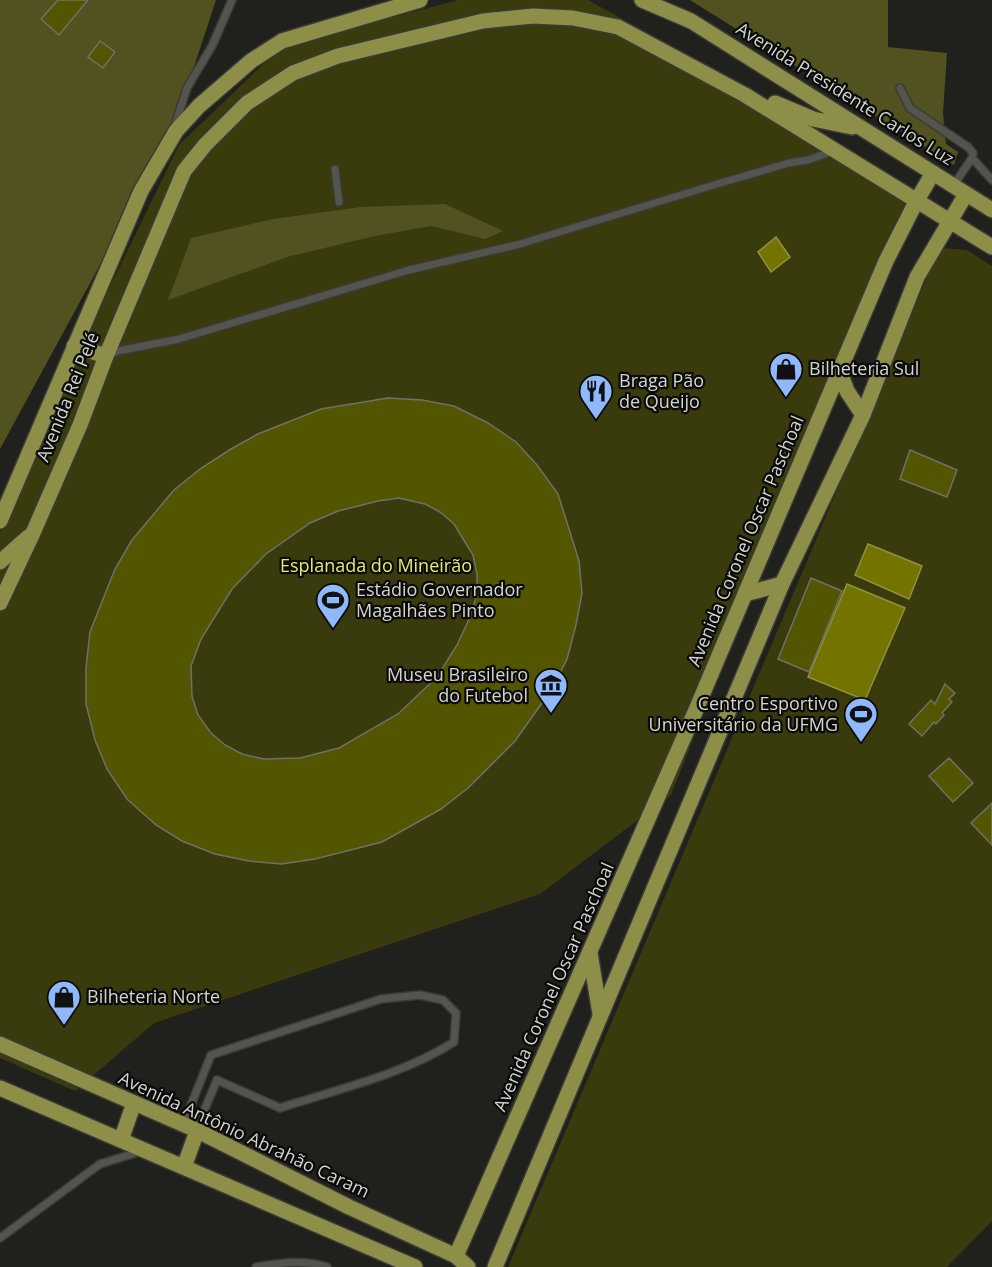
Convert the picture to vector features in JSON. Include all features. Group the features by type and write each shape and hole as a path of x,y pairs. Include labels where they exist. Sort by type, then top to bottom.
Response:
{"main road":[{"path":"170,140 199,106 251,61 282,41 420,0"},
{"name":"Avenida Presidente Carlos Luz","path":"642,0 692,21 992,210"},
{"name":"Avenida Rei Pelé","path":"0,603 80,424 106,356 184,171 205,144 247,103 293,73 338,56 483,21 533,16 593,21 618,27 714,77"},
{"path":"714,77 738,85 813,119 862,129"},
{"path":"714,77 992,247"},
{"name":"Avenida Rei Pelé","path":"0,521 141,191 170,140"},
{"name":"Avenida Coronel Oscar Paschoal","path":"456,1256 746,594 886,261 933,173"},
{"path":"495,1267 782,584 863,415 917,276 960,190"},
{"path":"74,346 106,356"},
{"path":"839,370 847,391 863,415"},
{"path":"0,562 33,533"},
{"path":"746,594 782,584"},
{"path":"590,953 600,1014"},
{"name":"Avenida Antônio Abrahão Caram","path":"0,1044 192,1129 349,1207 456,1256 468,1267"},
{"path":"0,1088 415,1267"},
{"path":"121,1140 134,1103"},
{"path":"184,1167 192,1129"}],"lane":[{"path":"170,140 187,88 212,46 232,0"},
{"path":"900,88 910,108 968,147 973,153 960,190"},
{"path":"106,356 118,351 179,339 409,270 520,244 836,150"},
{"path":"972,158 992,180"},
{"path":"335,169 339,202"},
{"path":"420,995 443,1000 456,1013 454,1041 435,1054 404,1068 280,1108 217,1080 192,1129 211,1055 381,999 420,995"},
{"path":"0,1238 100,1164 145,1150"},
{"path":"256,1267 290,1262 319,1264 327,1267"}],"green space":[{"name":"Esplanada do Mineirão","path":"458,0 588,0 781,107 916,191 891,270 748,601 671,795 540,894 154,1023 75,1091 0,1058 0,533 72,365 179,145 281,47"},
{"name":"Centro Esportivo Universitário da UFMG","path":"943,248 967,250 992,266 992,1221 947,1267 508,1267 932,266"}],"shaded area":[{"path":"0,0 216,0 187,88 158,158 0,449"},
{"path":"690,0 888,0 888,47 947,53 943,114 946,144 958,152 954,165"},
{"path":"445,204 503,231 485,239 431,226 375,236 287,257 168,300 191,238 273,219 361,207"},
{"path":"776,237 790,257 771,272 758,252"},
{"path":"868,544 922,566 909,599 855,575"},
{"path":"847,584 905,608 865,700 808,677"}],"building":[{"path":"58,0 88,0 59,35 41,19"},
{"path":"100,41 115,52 103,68 88,57"},
{"name":"Estádio Governador Magalhães Pinto","path":"388,398 422,400 454,406 488,423 516,442 537,465 558,494 579,561 582,593 567,659 552,689 515,741 468,788 441,809 382,842 315,859 281,864 249,861 215,854 182,841 156,825 127,799 107,769 95,740 86,704 86,668 90,632 115,569 132,540 174,490 200,469 258,434 321,409","holes":["399,498 425,504 440,512 454,524 473,555 477,574 477,593 471,615 457,645 437,677 398,714 339,748 300,758 264,759 242,754 225,745 211,733 198,715 192,696 191,666 201,639 232,589 266,554 310,523 338,511 378,501"]},
{"path":"910,450 957,470 947,497 900,479"},
{"path":"811,578 842,591 809,672 778,659"},
{"path":"945,684 955,693 949,699 952,702 942,713 944,715 936,724 934,722 922,736 909,724 931,700 935,704"},
{"path":"949,758 973,783 953,802 929,776"},
{"path":"992,803 992,845 971,823"}],"place":[{"name":"Bilheteria Sul","path":"786,398"},
{"name":"Braga Pão de Queijo","path":"596,420"},
{"name":"Estádio Governador Magalhães Pinto","path":"333,629"},
{"name":"Museu Brasileiro do Futebol","path":"551,714"},
{"name":"Centro Esportivo Universitário da UFMG","path":"861,743"},
{"name":"Bilheteria Norte","path":"64,1026"}]}
